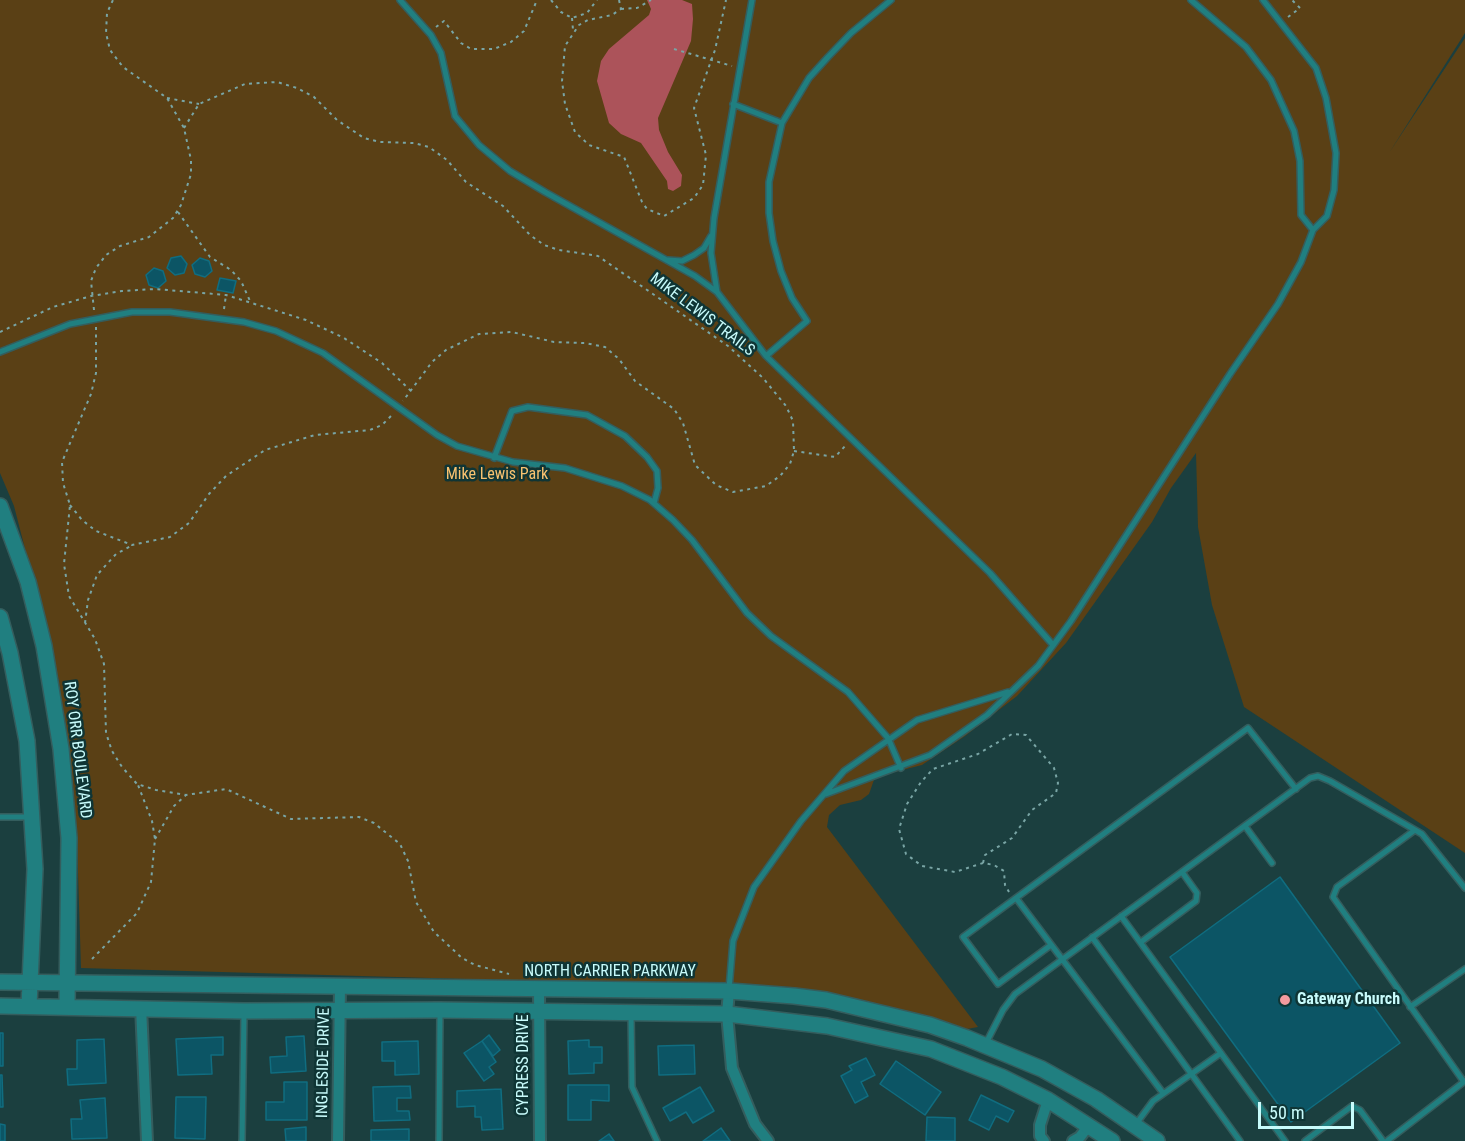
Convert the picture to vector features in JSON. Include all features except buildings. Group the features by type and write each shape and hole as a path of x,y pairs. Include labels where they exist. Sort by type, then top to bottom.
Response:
{"main road":[{"name":"ROY ORR BOULEVARD","path":"0,506 31,593 44,646 61,749 69,837 66,1006"},
{"path":"0,617 10,653 27,741 35,869 29,1006"},
{"name":"NORTH CARRIER PARKWAY","path":"0,982 729,991 826,1000 930,1025 1042,1069 1095,1099 1156,1141"},
{"path":"0,1006 141,1007 244,1011 440,1010 727,1014 827,1026 931,1049 974,1066 1048,1100 1112,1141"},
{"path":"974,1066 985,1045"}],"street":[{"name":"INGLESIDE DRIVE","path":"338,1141 340,986"},
{"name":"CYPRESS DRIVE","path":"538,990 540,1141"},
{"path":"729,991 727,1014 732,1068 755,1124 768,1141"},
{"path":"141,1007 147,1141"},
{"path":"1044,1141 1040,1136 1040,1125 1048,1100"},
{"path":"1073,1141 1080,1137 1089,1125"}],"lane":[{"path":"400,0 429,32 441,53 455,116 479,146 510,171 695,276 717,292 766,356 990,573 1053,645"},
{"path":"717,292 711,253 712,235 752,0"},
{"path":"766,356 807,321 792,298 781,271 769,213 769,182 782,123 809,78 851,33 891,0"},
{"path":"1191,0 1246,47 1271,80 1294,131 1300,160 1301,215 1313,230"},
{"path":"826,794 901,768 930,755 959,737 987,715 1038,666 1278,304 1311,239 1313,230 1327,216 1334,190 1336,153 1333,126 1316,68 1263,0"},
{"path":"733,104 782,123"},
{"path":"666,260 682,261 694,255 704,248 712,235"},
{"path":"0,352 40,334 96,317 132,312 170,312 222,318 276,331 323,353 436,435 458,446 494,458 565,468 597,476 654,503 692,540 747,613 771,636 848,692 888,738 901,768"},
{"path":"494,458 512,411 528,407 587,415 625,436 647,457 657,471 658,488 654,503"},
{"path":"729,991 733,941 754,887 801,821 844,771 888,738 917,720 1009,692"},
{"path":"1051,945 998,984 963,937 1248,728 1296,789"},
{"path":"985,1045 1002,1010 1015,994 1296,789 1318,776 1415,830 1430,841 1465,888"},
{"path":"0,817 31,817"},
{"path":"1245,826 1272,863"},
{"path":"1305,1141 1352,1106 1360,1110 1385,1141 1464,1082 1333,897 1337,887 1415,830"},
{"path":"1141,942 1196,901 1197,893 1182,872"},
{"path":"1014,899 1163,1093"},
{"path":"1121,916 1285,1141"},
{"path":"1092,937 1240,1141"},
{"path":"1410,1007 1465,969"},
{"path":"439,1141 440,1010"},
{"path":"242,1141 244,1011"},
{"path":"631,1013 632,1087 657,1141"},
{"path":"1135,1126 1153,1101 1221,1053"}],"path":[{"path":"113,0 107,13 106,33 110,50 123,67 167,98 199,104 184,128"},
{"path":"429,32 444,21 461,43 471,49 494,50 511,42 524,31 537,0"},
{"path":"551,0 561,12 572,18 587,13 597,0"},
{"path":"619,0 621,9"},
{"path":"651,0 644,5 621,9 612,15 592,20 573,32 565,46 562,81 569,120 575,132 589,145 624,157 642,202 657,215 664,216 701,192 706,155 694,108 712,61 726,0"},
{"path":"1282,23 1300,8 1292,0"},
{"path":"587,13 592,20"},
{"path":"572,18 573,32"},
{"path":"674,49 739,68"},
{"name":"MIKE LEWIS TRAILS","path":"199,104 245,84 277,82 297,88 314,97 337,120 364,138 380,142 414,143 429,147 447,160 466,182 503,206 530,235 544,245 559,250 598,256 728,346 763,378 786,406 793,420 794,452"},
{"path":"132,545 96,531 82,520 70,505 63,483 62,462 84,411 96,373 96,317 91,296 91,281 96,268 106,255 120,246 149,237 162,228 178,212 191,174 191,160 184,128 167,98"},
{"path":"178,212 210,257 231,270 241,281 250,300"},
{"path":"222,318 226,295"},
{"path":"0,332 53,308 91,296"},
{"path":"85,623 88,600 97,574 116,554 132,545 170,537 189,523 209,494 226,476 265,450 315,435 370,430 382,424 398,408 432,362 446,350 479,334 512,332 554,342 585,343 605,347 619,358 635,381 674,409 683,423 695,465 716,486 733,492 766,486 780,476 790,464 794,452 835,457 852,439"},
{"path":"70,505 64,564 65,582 69,596 95,639 104,664 106,733 112,751 137,784 146,804 155,838 154,865 145,898 127,926 92,959"},
{"path":"983,863 985,855 1012,838 1032,810 1056,793 1058,783 1054,768 1026,735 1012,734 978,754 933,769 921,782 902,816 901,842 911,860 922,866 956,872 983,863 994,865 1004,871 1005,885 1014,899"},
{"path":"137,784 186,795 226,789 291,819 359,818 374,823 400,844 408,861 416,902 426,921 450,949 475,965 519,976"},
{"path":"155,838 174,806 186,795"}],"green space":[{"name":"Mike Lewis Park","path":"0,0 1465,0 1465,33 1389,153 1465,38 1465,853 1244,707 1212,605 1198,527 1196,453 1171,488 1152,522 1066,643 1017,696 965,736 922,765 875,777 869,794 861,800 840,805 829,815 827,827 978,1027 967,1029 866,1001 790,987 699,982 536,981 81,968 77,841 70,754 58,677 14,506 0,473"}],"shaded area":[{"path":"647,0 682,0 692,4 691,41 658,118 659,130 668,152 682,175 681,186 673,191 668,189 667,181 641,143 621,134 609,123 597,81 601,61 609,49 649,15 651,9"}],"place":[{"name":"Gateway Church","path":"1285,1000"}]}
